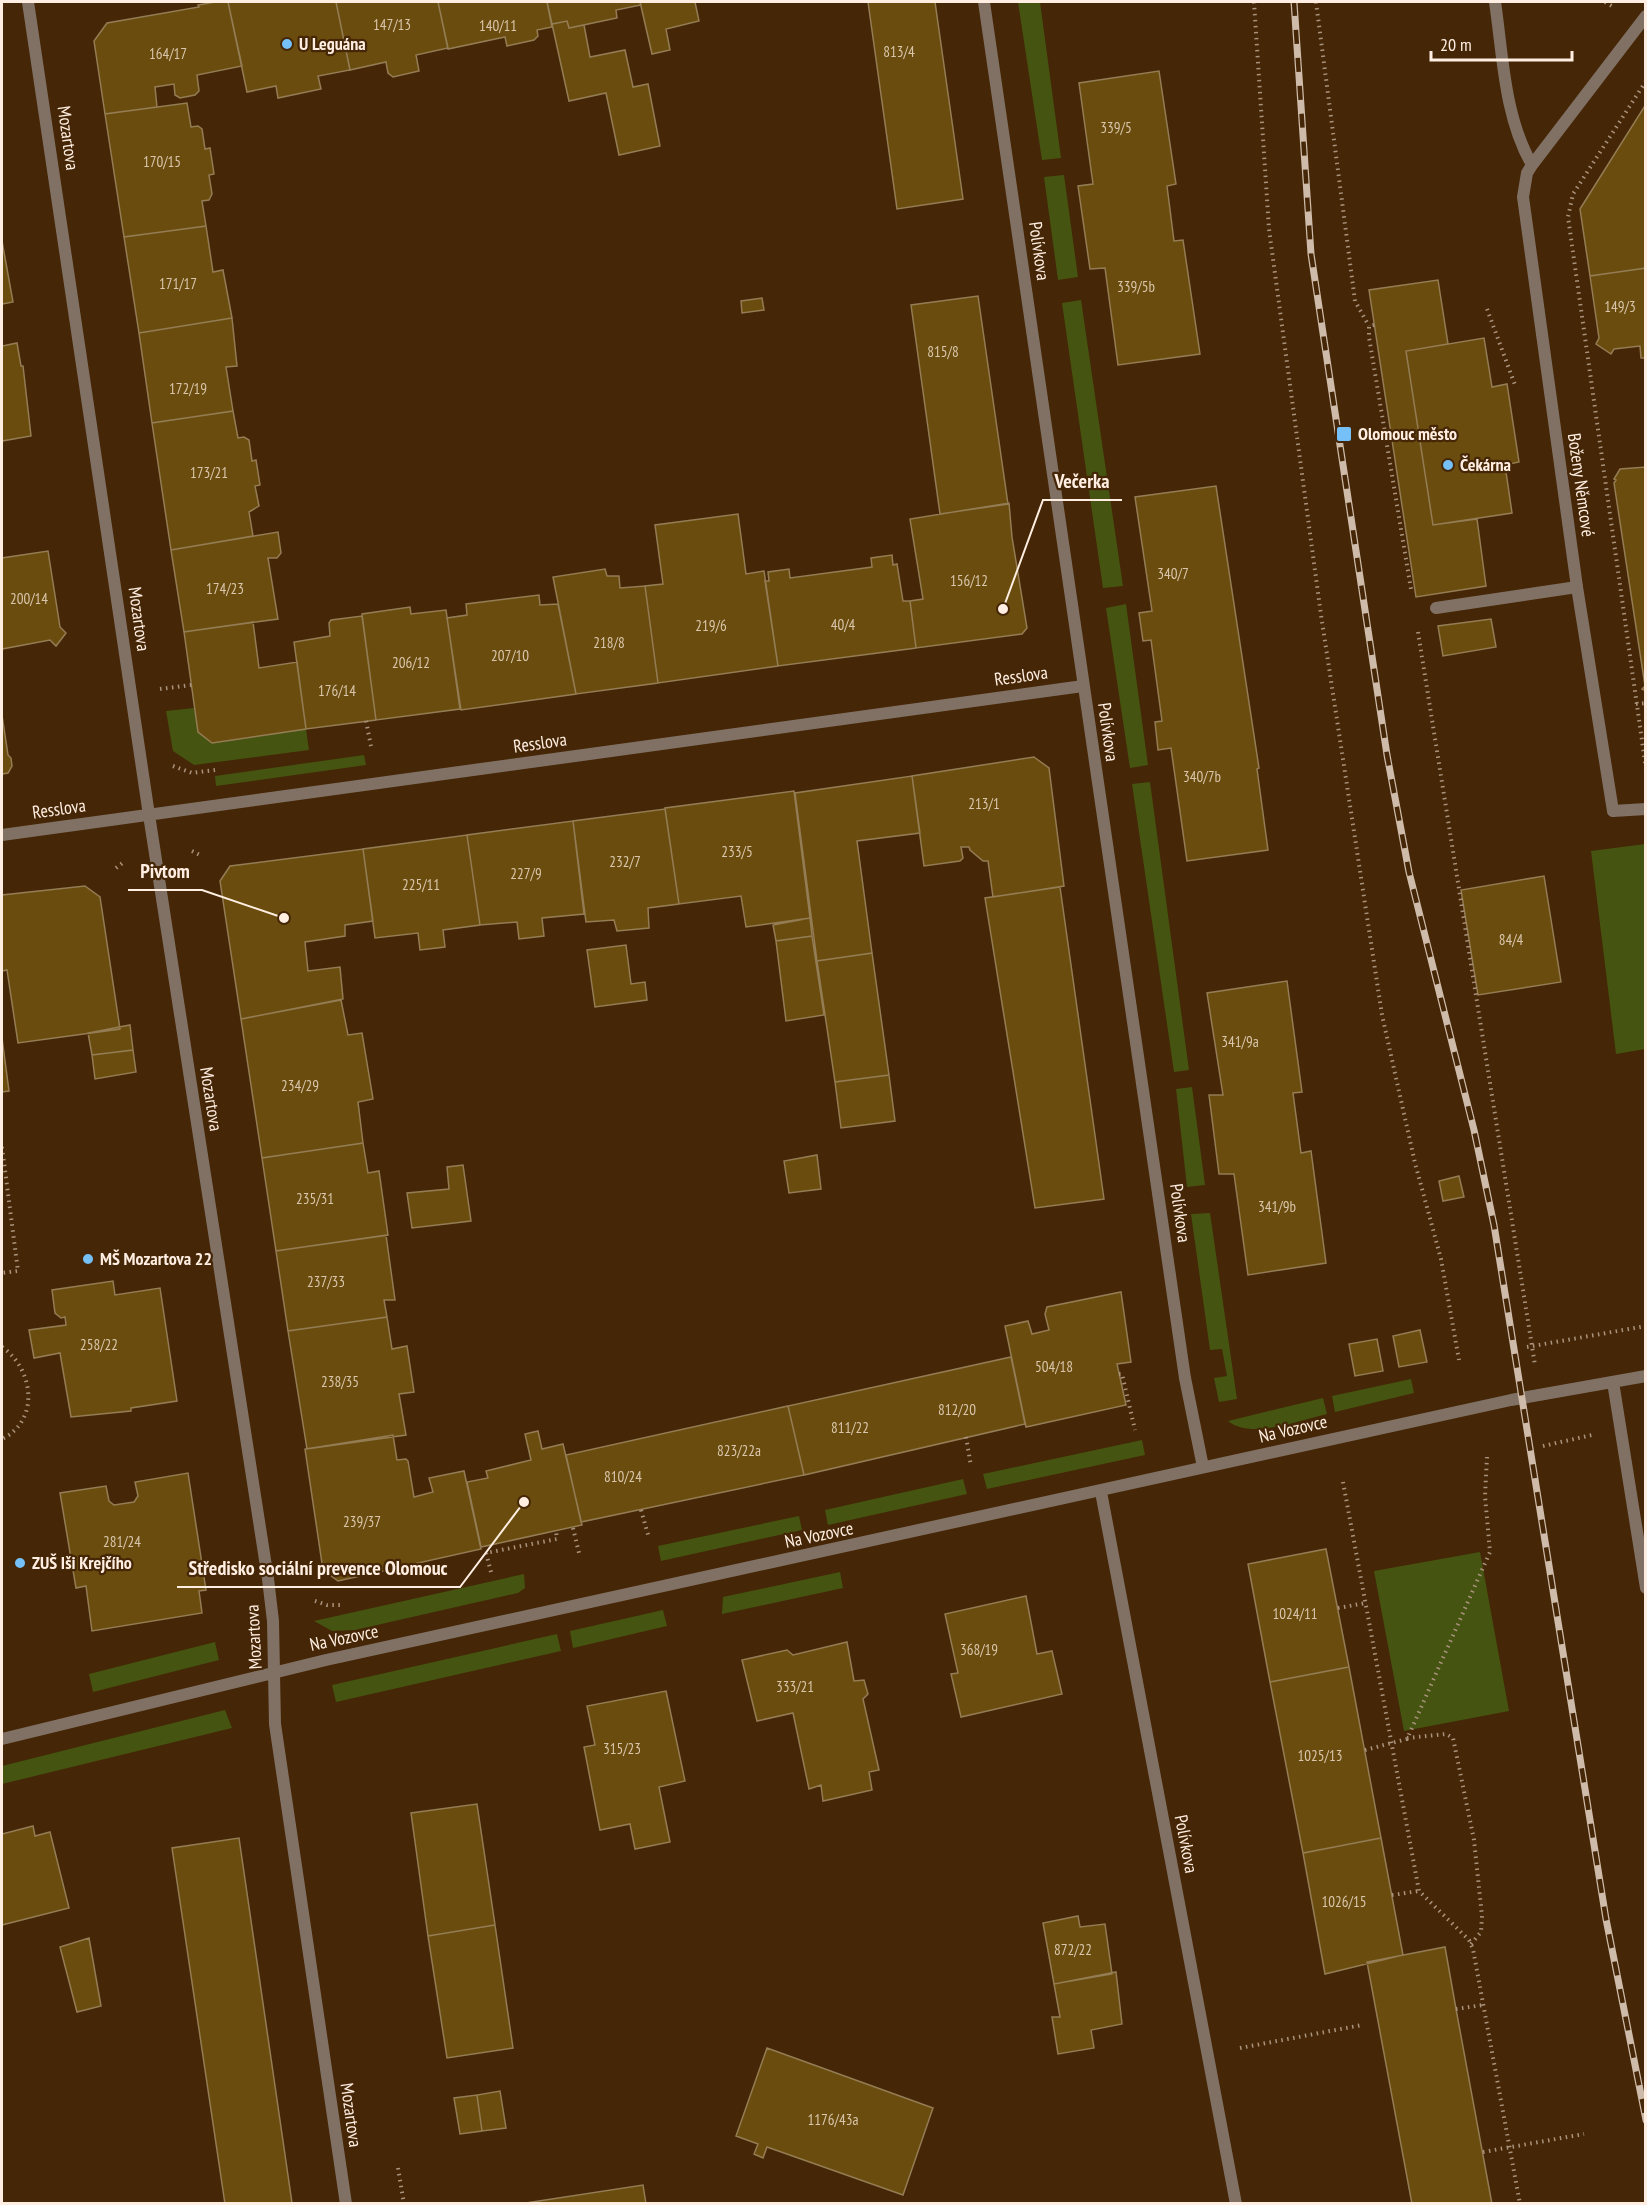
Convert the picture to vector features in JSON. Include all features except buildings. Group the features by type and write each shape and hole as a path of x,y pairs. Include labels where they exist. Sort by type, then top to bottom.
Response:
{"street":[{"name":"Mozartova","path":"28,2 149,815 268,1579 275,1724 346,2204"},
{"name":"Polívkova","path":"984,2 1185,1378 1203,1467"},
{"path":"1495,2 1512,115 1520,144 1532,165"},
{"name":"Boženy Němcové","path":"1646,16 1532,165 1524,187 1524,213 1577,587 1613,812 1646,809"},
{"path":"1436,608 1577,587"},
{"name":"Resslova","path":"2,835 1083,686"},
{"name":"Na Vozovce","path":"2,1739 326,1660 1101,1492 1203,1467 1646,1376"},
{"path":"1613,1382 1646,1588"},
{"name":"Polívkova","path":"1101,1492 1236,2204"}],"path":[{"path":"1254,2 1269,229 1292,417 1321,615 1382,1015 1415,1163 1441,1259 1459,1360"},
{"path":"1316,2 1355,302 1371,325 1411,592"},
{"path":"1646,81 1573,194 1568,217 1646,769"},
{"path":"1487,309 1516,393"},
{"path":"1417,627 1529,1347 1540,1396"},
{"path":"157,690 192,685"},
{"path":"1636,704 1646,703"},
{"path":"366,721 370,746"},
{"path":"169,763 184,772 215,770"},
{"path":"182,778 184,772"},
{"path":"192,851 202,856"},
{"path":"116,868 125,861"},
{"path":"2,1147 4,1178 18,1271 2,1273"},
{"path":"1529,1347 1646,1326"},
{"path":"2,1347 13,1354 24,1369 29,1387 27,1406 20,1423 2,1438"},
{"path":"1119,1374 1122,1374 1135,1430"},
{"path":"1543,1446 1601,1432"},
{"path":"966,1437 971,1466"},
{"path":"1407,1738 1490,1552 1485,1496 1487,1456"},
{"path":"1343,1482 1419,1891 1471,1944 1520,2204"},
{"path":"641,1510 649,1538"},
{"path":"573,1528 579,1552"},
{"path":"491,1572 486,1553 557,1539 556,1531"},
{"path":"315,1601 327,1605 343,1605"},
{"path":"1338,1608 1366,1603"},
{"path":"1365,1750 1392,1745 1407,1738 1446,1734 1453,1738 1474,1840 1482,1916 1481,1932 1471,1944"},
{"path":"1392,1895 1419,1891"},
{"path":"1456,2009 1483,2005"},
{"path":"1240,2049 1362,2025"},
{"path":"1483,2152 1584,2134"},
{"path":"398,2168 404,2204"}],"green space":[{"path":"1018,2 1040,2 1061,158 1042,160"},
{"path":"1064,175 1078,277 1058,280 1044,177"},
{"path":"1081,300 1123,586 1103,588 1062,303"},
{"path":"1126,604 1148,765 1130,768 1106,608"},
{"path":"194,708 198,732 212,743 306,729 309,750 194,765 173,751 166,711"},
{"path":"364,755 366,765 216,786 215,776"},
{"path":"1150,782 1189,1070 1174,1072 1132,784"},
{"path":"1645,844 1645,1049 1616,1054 1591,851"},
{"path":"1192,1087 1205,1185 1187,1187 1176,1089"},
{"path":"1210,1213 1237,1399 1219,1402 1214,1378 1227,1376 1222,1349 1210,1350 1191,1214"},
{"path":"1411,1379 1414,1393 1335,1412 1332,1396"},
{"path":"1323,1398 1327,1414 1290,1424 1249,1429 1228,1421"},
{"path":"1142,1440 1145,1455 987,1489 983,1474"},
{"path":"963,1479 967,1494 828,1525 825,1510"},
{"path":"799,1516 802,1530 661,1561 658,1546"},
{"path":"1480,1552 1509,1711 1404,1731 1374,1571"},
{"path":"840,1572 843,1588 722,1614 723,1597"},
{"path":"524,1574 525,1588 518,1593 355,1630 332,1631 314,1621"},
{"path":"663,1610 667,1626 573,1648 570,1631"},
{"path":"557,1634 561,1651 336,1702 332,1685"},
{"path":"215,1642 219,1660 93,1692 89,1674"},
{"path":"225,1710 232,1728 2,1784 2,1766"}],"railway":[{"path":"1294,2 1311,254 1387,755 1409,872 1474,1130 1494,1225 1606,1919 1646,2120"}],"place":[{"name":"U Leguána","path":"287,44"},
{"name":"Olomouc město","path":"1344,434"},
{"name":"Čekárna","path":"1448,465"},
{"name":"Večerka","path":"1003,609"},
{"name":"Pivtom","path":"284,918"},
{"name":"MŠ Mozartova 22","path":"88,1259"},
{"name":"Středisko sociální prevence Olomouc","path":"524,1502"},
{"name":"ZUŠ Iši Krejčího","path":"20,1563"}]}
